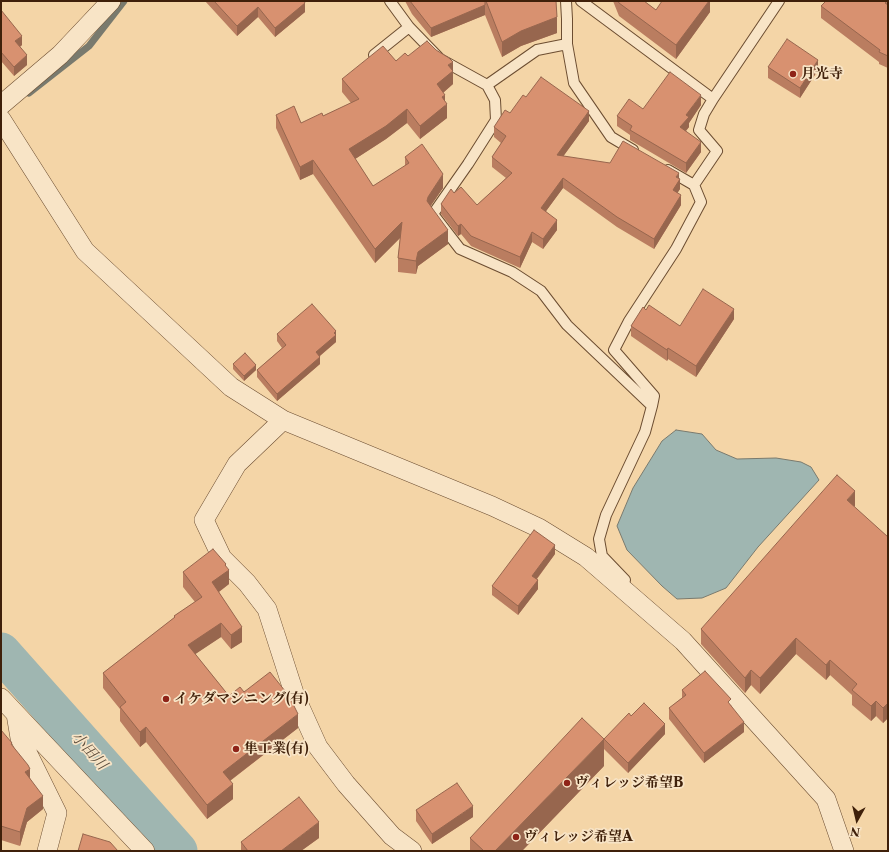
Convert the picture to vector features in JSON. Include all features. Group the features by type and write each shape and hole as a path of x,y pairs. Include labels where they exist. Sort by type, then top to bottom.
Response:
{"street":[{"path":"1,105 60,55 111,1"},
{"path":"1,119 86,251 231,387 283,420 484,503 539,528 586,557 683,641 826,799 844,851"},
{"path":"283,420 236,464 204,520 222,558 247,583 267,609 295,696 318,747 346,784 392,836 412,851"},
{"path":"1,698 57,813 47,851"},
{"path":"8,711 145,851"}],"lane":[{"path":"390,1 409,27 440,59 487,85 495,100 496,120 468,164 433,214 460,249 512,272 541,291 567,325 652,406"},
{"path":"566,1 567,44 574,83 612,137 639,153"},
{"path":"581,1 713,99"},
{"path":"694,185 717,151 699,130 704,114 779,1"},
{"path":"367,61 409,27"},
{"path":"487,85 537,50 567,44"},
{"path":"660,165 694,185 701,202 676,249 629,321 614,350 654,396 645,432 606,515 600,539 602,556 683,641"}],"water":[{"path":"676,430 702,434 716,450 737,459 776,458 801,462 811,467 819,480 758,547 726,588 702,598 677,599 662,586 627,550 617,526 633,488 662,441"}],"building":[{"path":"214,1 304,1 305,3 275,28 258,7 237,26"},
{"path":"410,1 485,1 485,5 431,28"},
{"path":"486,1 556,1 557,17 521,31 502,42"},
{"path":"618,1 644,1 656,10 662,1 709,1 676,45"},
{"path":"826,1 887,1 885,3 888,5 888,56 879,52 880,50 821,6"},
{"path":"1,10 22,36 15,41 27,55 14,67 1,52"},
{"name":"月光寺","path":"787,39 818,60 800,88 768,67"},
{"path":"427,41 436,50 453,62 448,65 453,71 437,84 445,95 442,97 447,104 420,126 407,109 386,126 349,149 373,186 409,163 405,157 422,144 443,174 427,201 448,230 418,252 416,261 398,258 402,222 375,249 313,160 300,167 276,115 294,106 301,123 322,113 323,116 359,99 342,79 383,46 396,61 405,53 408,56"},
{"path":"670,72 701,95 686,115 689,117 680,127 701,142 686,163 630,130 632,126 617,116 629,99 643,109"},
{"path":"541,77 589,111 557,155 610,163 623,141 679,173 676,177 680,179 673,190 681,195 654,239 617,217 563,178 541,208 557,220 543,239 532,232 520,257 471,236 461,224 458,226 441,204 451,189 454,193 461,187 477,205 512,173 492,157 506,136 494,127 505,110 510,113 523,95 526,97"},
{"path":"703,289 734,309 696,366 668,348 667,350 631,326 643,307 646,310 649,305 680,326"},
{"path":"312,304 336,331 334,333 336,335 316,352 320,357 277,394 257,370 286,345 277,334"},
{"path":"245,353 256,365 244,376 233,364"},
{"path":"837,475 855,491 847,500 888,537 888,703 883,708 876,701 871,706 852,690 857,684 830,660 826,665 796,638 760,678 751,670 745,678 701,629"},
{"path":"534,530 555,545 532,576 538,580 518,606 492,586"},
{"path":"213,549 226,564 225,565 229,570 212,582 242,627 231,635 221,623 188,645 229,696 240,687 244,692 270,672 289,696 298,714 223,772 233,784 207,805 146,727 140,732 120,707 126,702 103,673 175,617 174,616 202,597 183,572"},
{"path":"705,671 731,699 728,702 744,722 704,753 669,708 686,695 682,690"},
{"path":"644,703 665,724 628,763 604,739 629,713 631,716"},
{"path":"582,718 604,739 495,851 484,851 470,838"},
{"path":"1,730 28,765 30,769 25,772 43,796 27,808 20,832 1,826"},
{"path":"457,783 473,806 432,834 416,810"},
{"path":"299,797 319,822 281,851 248,851 241,842"},
{"path":"83,834 110,842 118,851 78,851"}],"waterway":[{"path":"29,93 89,46 124,1"},
{"name":"小田川","path":"1,652 178,851"}],"place":[{"name":"月光寺","path":"793,74"},
{"name":"イケダマシニング(有)","path":"166,699"},
{"name":"隼工業(有)","path":"236,749"},
{"name":"ヴィレッジ希望B","path":"567,783"},
{"name":"ヴィレッジ希望A","path":"516,837"}]}
